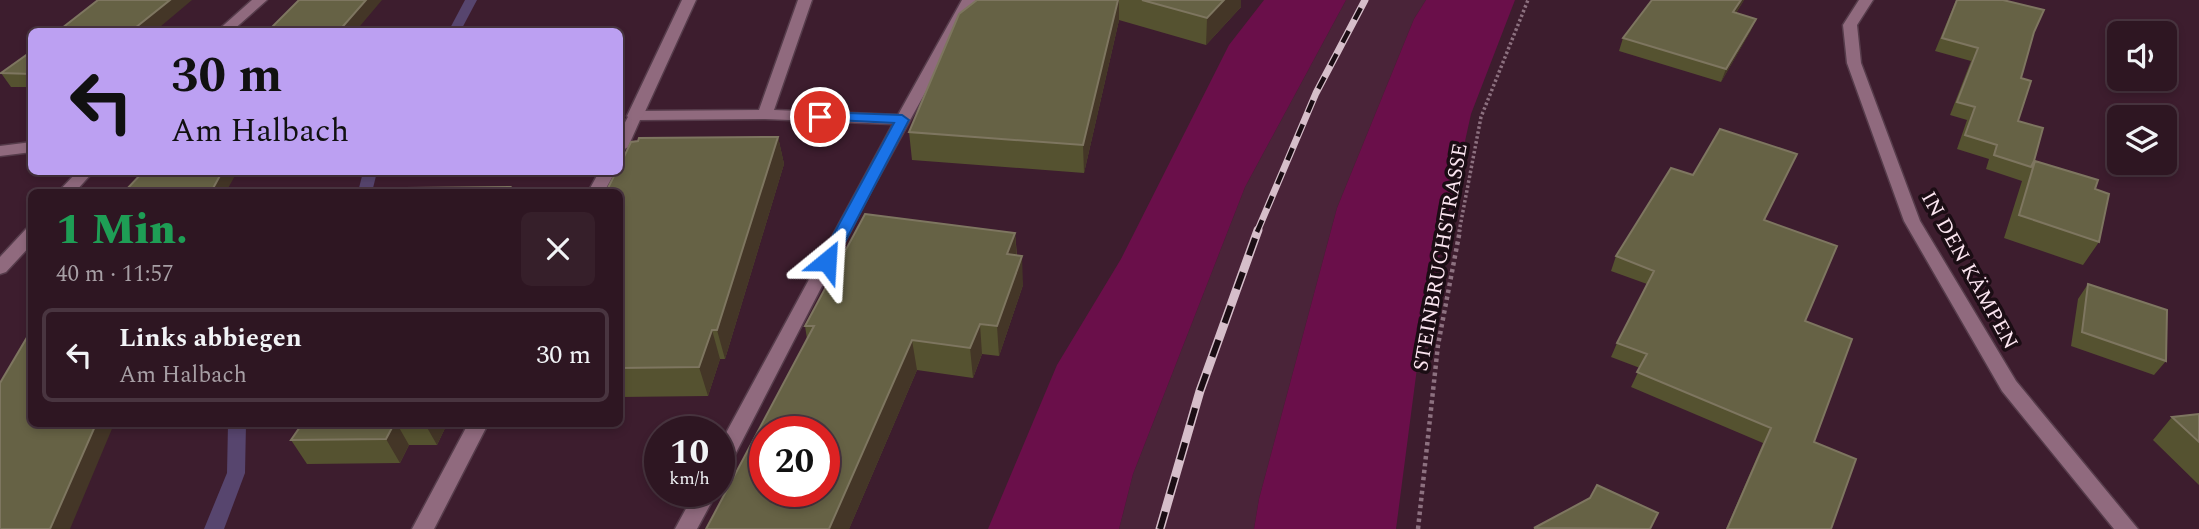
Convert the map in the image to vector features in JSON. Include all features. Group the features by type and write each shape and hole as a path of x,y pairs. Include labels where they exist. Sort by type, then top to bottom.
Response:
{"street":[{"path":"227,28 260,0"},
{"path":"623,141 689,0"},
{"path":"765,114 805,0"},
{"path":"735,436 902,120 969,0"},
{"name":"IN DEN KÄMPEN","path":"1866,0 1850,25 1854,64 1912,221 2009,386 2127,529"},
{"path":"635,116 765,114 902,120"},
{"path":"0,151 28,148"},
{"path":"69,189 82,175"},
{"path":"0,268 28,237"},
{"path":"423,529 476,427"},
{"path":"686,529 698,507"}],"path":[{"name":"STEINBRUCHSTRASSE","path":"1418,529 1438,345 1481,117 1528,0"}],"shaded area":[{"path":"1264,0 1346,0 1245,187 1133,474 1119,529 988,529 1057,365 1121,259 1229,45"},
{"path":"1346,0 1426,0 1414,19 1337,208 1259,499 1254,529 1119,529 1133,474 1245,187"},
{"path":"1426,0 1515,0 1471,114 1420,345 1396,529 1254,529 1259,499 1337,208 1414,19"}],"building":[{"path":"98,0 170,0 135,28 62,28"},
{"path":"299,0 366,0 342,28 271,28"},
{"path":"977,0 1118,0 1083,145 909,132 959,14"},
{"path":"1142,0 1224,0 1207,18"},
{"path":"1652,0 1741,0 1733,12 1756,19 1726,69 1623,38"},
{"path":"1957,0 2003,0 2044,10 2034,32 2021,78 2031,81 2018,121 2043,128 2031,167 1994,155 1997,145 1965,135 1975,107 1957,102 1978,48 1942,38"},
{"path":"28,54 28,74 1,73"},
{"path":"1720,129 1797,154 1764,220 1837,246 1805,321 1852,339 1814,442 1856,459 1831,529 1727,529 1771,428 1637,372 1647,354 1617,343 1654,271 1616,256 1671,168 1693,175"},
{"path":"778,137 717,330 712,330 699,367 623,368 623,189 608,189 614,175 623,175 623,159 631,142 638,141 639,138"},
{"path":"2035,161 2098,180 2095,189 2109,194 2099,242 2019,215"},
{"path":"140,175 220,175 213,189 127,189"},
{"path":"510,187 508,189 406,188"},
{"path":"865,214 1015,233 1007,254 1022,256 997,326 980,324 970,348 912,340 840,504 840,416 766,416 814,326 805,326"},
{"path":"2088,284 2167,310 2166,361 2082,332"},
{"path":"28,336 28,427 95,427 50,529 0,529 0,383"},
{"path":"2199,414 2199,442 2172,417"},
{"path":"300,427 392,427 386,439 291,440"},
{"path":"749,448 749,507 839,507 829,529 706,529 718,507 735,507 735,474"},
{"path":"1597,485 1658,513 1650,529 1534,528 1590,498"}],"waterway":[{"path":"456,28 471,0"},
{"path":"366,189 369,175"},
{"path":"214,529 236,473 237,427"}],"railway":[{"path":"1257,232 1316,93 1365,0"},
{"path":"1160,529 1200,391 1258,230"}],"route":[{"path":"820,117 902,120 827,261"}]}
